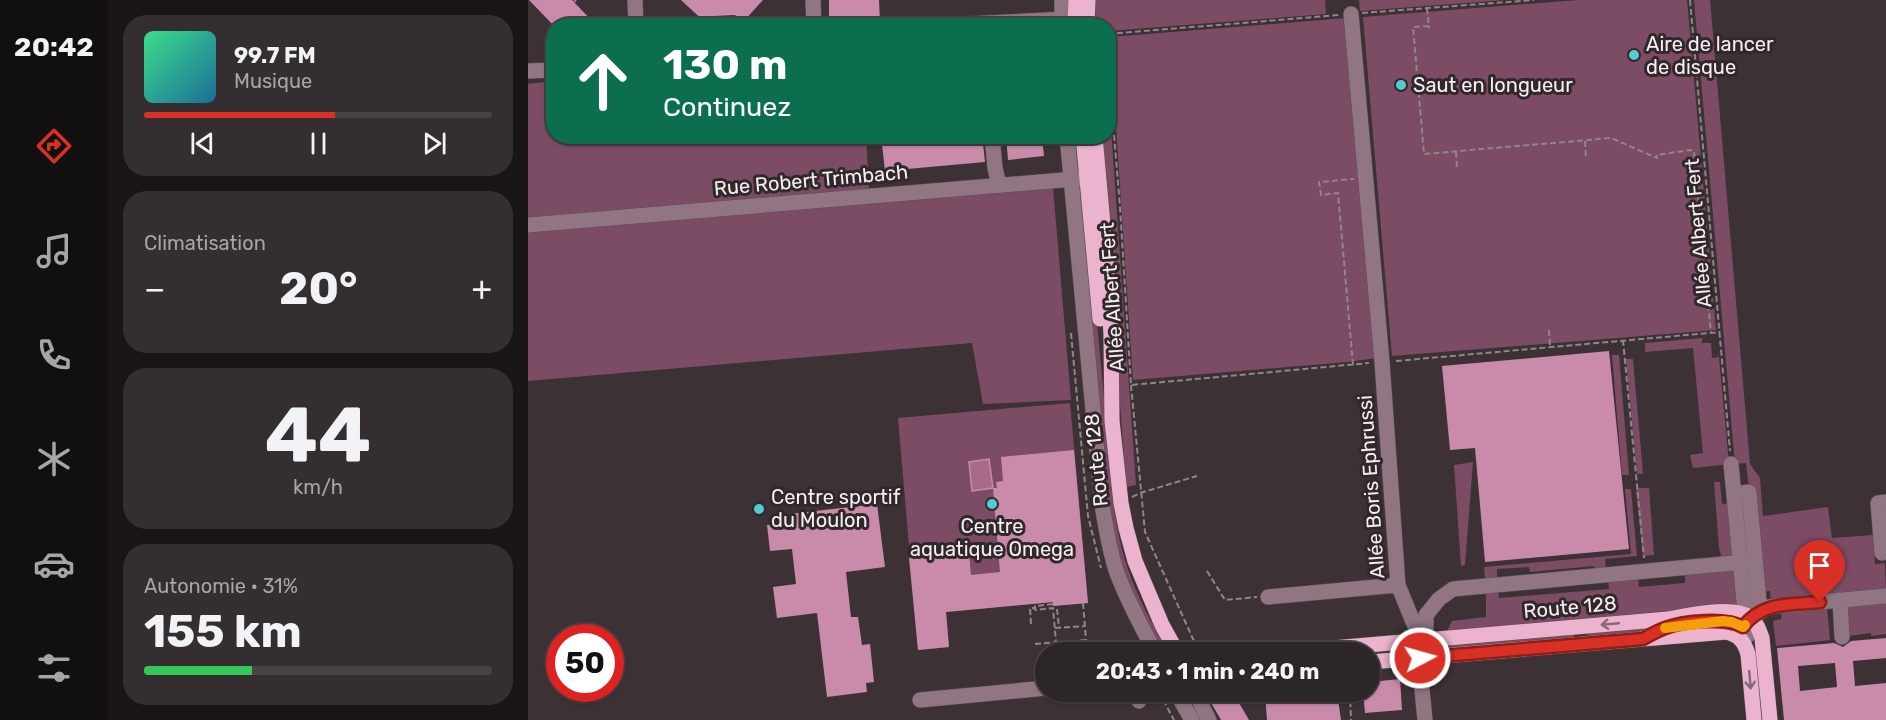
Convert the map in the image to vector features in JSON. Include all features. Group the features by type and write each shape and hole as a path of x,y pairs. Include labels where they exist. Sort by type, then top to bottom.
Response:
{"main road":[{"path":"1075,18 1076,0"},
{"path":"1077,18 1088,0"},
{"name":"Route 128","path":"1083,144 1085,178 1108,291 1111,334 1110,396 1121,503 1135,561 1171,642"},
{"name":"Route 128","path":"1085,178 1093,144"},
{"name":"Route 128","path":"1380,644 1719,613 1743,614 1747,623"},
{"path":"1747,623 1758,626 1762,638 1770,720"},
{"name":"Route 128","path":"1380,661 1726,632 1740,637 1748,654"},
{"path":"1748,654 1754,720"}],"street":[{"path":"635,0 636,18"},
{"path":"813,0 814,18"},
{"path":"1062,0 1073,18"},
{"name":"Allée Boris Ephrussi","path":"1351,14 1382,362 1398,585 1422,641"},
{"path":"528,71 546,70"},
{"path":"993,144 999,185"},
{"path":"1070,144 1085,178 1103,514 1117,573 1133,612 1150,642"},
{"name":"Rue Robert Trimbach","path":"528,225 1085,178"},
{"path":"1731,464 1734,494 1749,492 1748,562 1759,601 1747,623 1748,654"},
{"path":"1882,553 1878,503 1886,502"},
{"path":"1425,720 1420,658 1426,615 1439,599 1453,589 1748,562"},
{"path":"1268,597 1398,585"},
{"path":"1643,639 1666,628 1696,623 1723,621 1747,623 1768,607 1886,596"},
{"path":"1840,600 1842,637"},
{"path":"920,700 1035,689"},
{"path":"1182,702 1192,720"},
{"path":"1200,702 1209,720"}],"path":[{"path":"1116,33 1534,0"},
{"name":"Allée Albert Fert","path":"1690,0 1731,464"},
{"path":"1427,8 1429,27 1413,27 1424,154 1611,138 1657,158 1657,155 1694,151 1711,333"},
{"path":"1585,141 1586,157"},
{"name":"Allée Albert Fert","path":"1115,144 1131,385 1720,332"},
{"path":"1456,152 1458,168"},
{"path":"1353,365 1338,193 1321,195 1320,182 1366,178"},
{"path":"1548,330 1550,347"},
{"path":"1623,340 1646,570"},
{"path":"1131,385 1145,532 1194,642"},
{"path":"1121,503 1140,493 1197,476"},
{"path":"1207,571 1225,600 1268,597"},
{"path":"1057,609 1056,642 1086,640 1083,603"},
{"path":"1031,624 1030,608 1053,604"},
{"path":"1035,608 1035,610 1053,608 1057,628"},
{"path":"1057,628 1085,626"},
{"path":"1164,702 1174,720"},
{"path":"1350,702 1351,720"}],"shaded area":[{"path":"1096,0 1325,0 1326,14 1116,30 1116,18 1095,18"},
{"path":"1359,0 1506,0 1360,11"},
{"path":"1578,0 1687,0 1716,330 1392,356 1363,17"},
{"path":"1694,0 1710,0 1750,464 1760,478 1763,516 1828,507 1832,538 1873,535 1875,564 1885,563 1886,592 1771,602 1770,591 1761,592 1746,463 1735,464"},
{"path":"1347,18 1377,358 1133,380 1116,126 1116,37"},
{"path":"546,82 546,144 866,144 870,203 1053,188 1071,400 983,404 972,343 528,381 528,84"},
{"path":"1102,144 1112,144 1136,485 1126,487"},
{"path":"1079,198 1086,211 1111,483 1119,539 1138,594 1162,642 1157,642 1129,587 1120,559 1107,500"},
{"path":"1702,338 1702,343 1711,343 1712,358 1719,357 1729,464 1693,468 1690,455 1703,453 1693,348 1645,352 1645,343"},
{"path":"1612,355 1619,355 1629,475 1622,475"},
{"path":"1626,359 1633,359 1643,474 1637,474"},
{"name":"Centre aquatique Omega","path":"1070,403 1088,603 1053,606 1052,602 946,612 949,647 918,650 898,418"},
{"path":"989,459 993,488 972,491 969,462"},
{"path":"1473,462 1465,565 1461,566 1454,465"},
{"path":"1714,482 1720,482 1722,504 1731,503 1735,557 1722,559 1719,548"},
{"path":"1636,488 1649,488 1654,555 1643,556"},
{"path":"1625,489 1631,489 1637,556 1605,559 1606,570 1595,571 1594,566 1530,572 1529,567 1497,569 1497,578 1485,580 1484,567 1631,554"},
{"path":"1737,567 1740,605 1667,616 1445,635 1452,621 1486,617 1486,590 1498,589 1499,598 1609,589 1608,580 1638,577 1639,587 1685,583 1685,572"},
{"path":"1886,600 1886,634 1848,636 1845,603"},
{"path":"1827,607 1830,640 1776,646 1773,621 1781,619 1782,611"},
{"path":"1649,627 1629,636 1588,639 1587,630"},
{"path":"1574,631 1574,640 1450,652 1449,642"}],"building":[{"path":"529,0 572,0 589,18 546,18"},
{"path":"681,0 763,0 747,18 738,18 735,15 700,18"},
{"path":"829,0 879,0 880,18 829,18"},
{"path":"882,144 983,144 985,162 885,171"},
{"path":"1007,144 1043,144 1044,156 1008,160"},
{"path":"1609,351 1629,549 1485,562 1475,448 1450,450 1442,366"},
{"path":"1074,450 1088,603 1053,606 1053,602 946,612 949,647 918,650 909,558 969,553 971,575 1000,572 993,488 997,488 996,482 1003,481 1001,457"},
{"path":"877,504 885,567 846,572 851,617 858,617 862,645 870,644 874,682 866,683 867,692 827,697 817,613 777,618 773,587 796,584 792,549 770,551 767,525 790,523 789,514"},
{"path":"1886,638 1886,658 1853,661 1855,686 1886,683 1886,720 1784,720 1777,648 1834,643 1843,647 1851,641","holes":["1835,663 1837,687 1800,691 1798,666"]},
{"path":"1400,679 1402,710 1365,713 1364,702 1380,702 1380,681"},
{"path":"1211,702 1239,702 1249,720 1221,720"},
{"path":"1266,702 1338,702 1341,720 1267,720"}],"slow traffic":[{"path":"1665,628 1723,621 1743,627 1745,625"}],"place":[{"name":"Aire de lancer de disque","path":"1634,55"},
{"name":"Saut en longueur","path":"1401,85"},
{"name":"Centre aquatique Omega","path":"992,504"},
{"name":"Centre sportif du Moulon","path":"759,509"}],"route":[{"path":"1420,658 1643,639 1666,628 1706,622 1732,622 1743,627 1751,618 1768,607 1820,602"}]}
